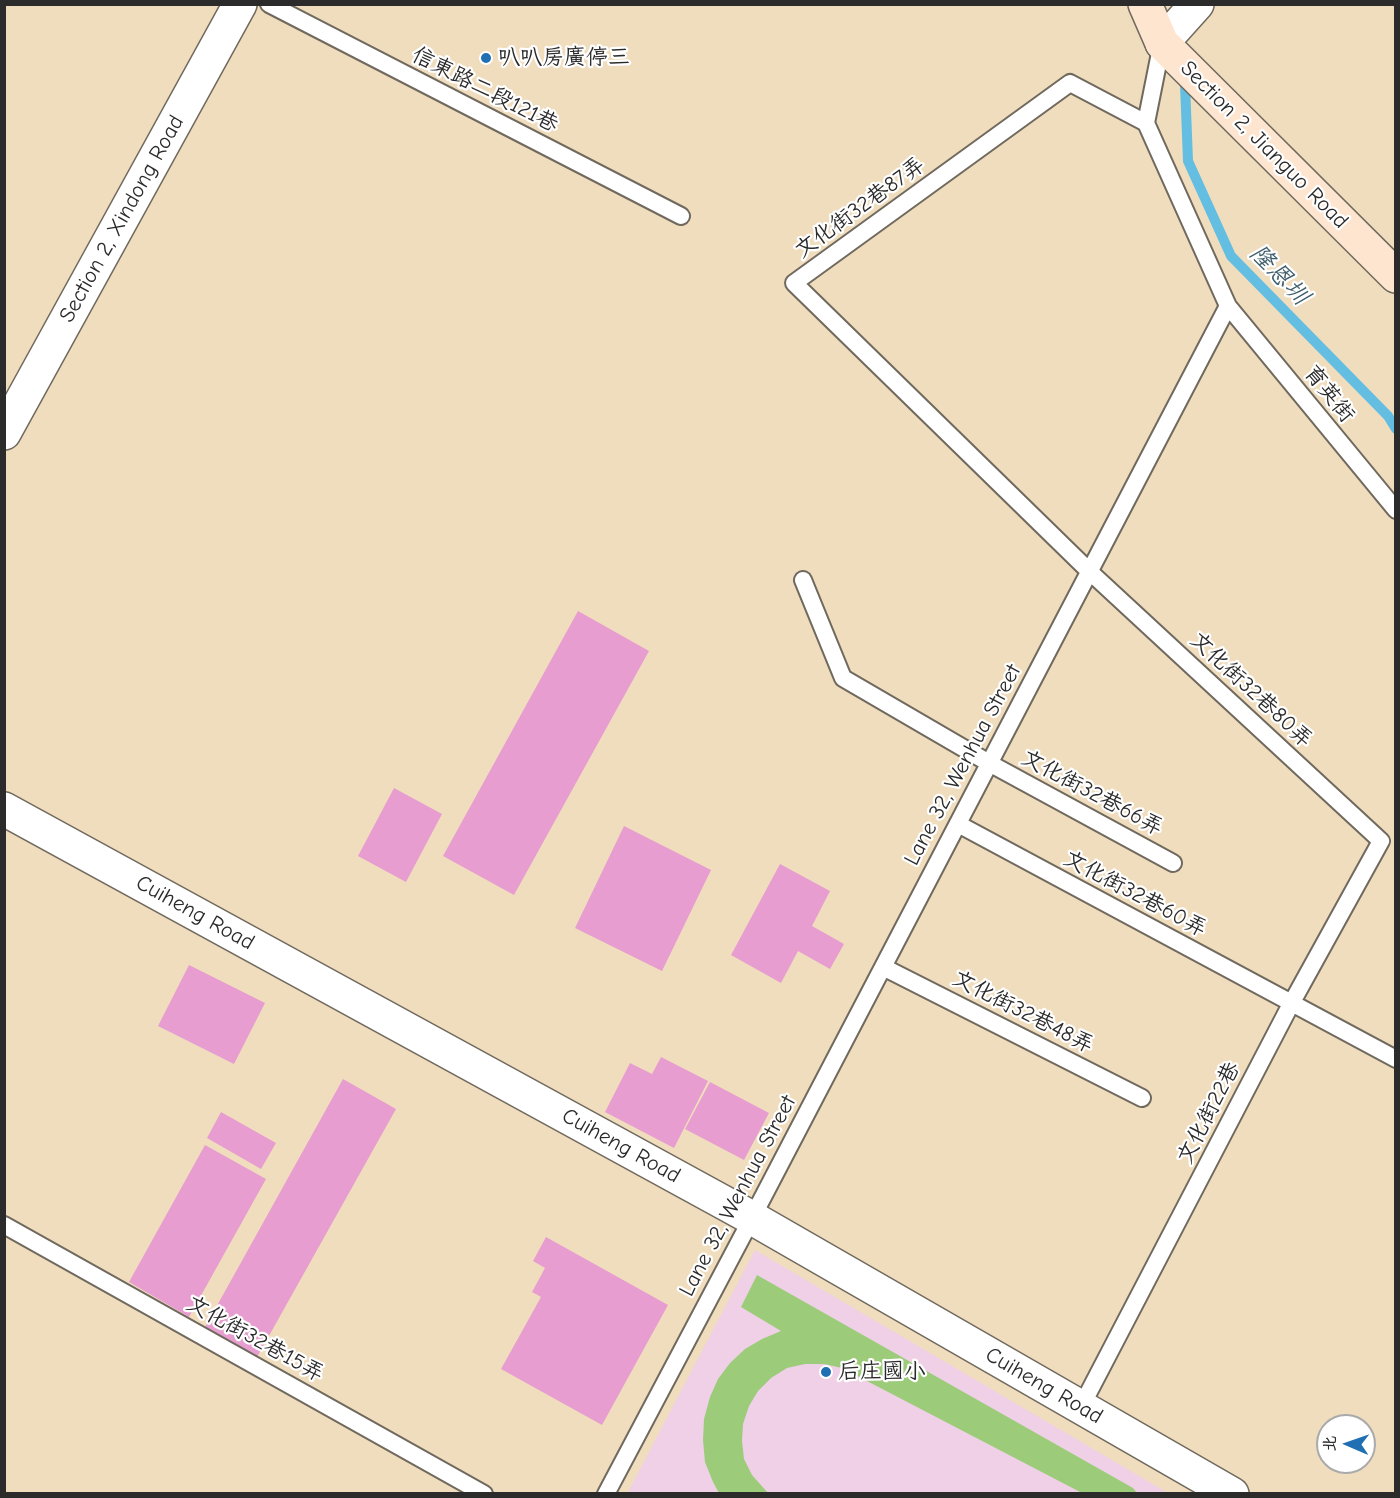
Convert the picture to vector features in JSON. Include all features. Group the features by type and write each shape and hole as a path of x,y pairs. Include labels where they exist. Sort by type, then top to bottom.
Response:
{"street":[{"name":"Section 2, Xindong Road","path":"4,434 240,4"},
{"name":"Section 2, Jianguo Road","path":"1145,4 1162,43 1395,276"},
{"path":"1162,43 1197,4"},
{"name":"Cuiheng Road","path":"4,809 752,1218 1232,1494"}],"lane":[{"name":"信東路二段121巷","path":"269,4 681,216"},
{"path":"1162,43 1146,123 1228,306"},
{"name":"文化街32巷87弄","path":"1089,571 794,283 1070,83 1146,123"},
{"name":"育英街","path":"1228,306 1395,510"},
{"name":"Lane 32, Wenhua Street","path":"606,1494 1228,306"},
{"name":"文化街32巷80弄","path":"1089,571 1381,841"},
{"name":"文化街32巷66弄","path":"803,580 843,678 989,763 1173,863"},
{"name":"文化街32巷60弄","path":"958,824 1395,1059"},
{"name":"文化街22巷","path":"1082,1407 1291,1004 1381,841"},
{"name":"文化街32巷48弄","path":"883,967 1142,1098"},
{"name":"文化街32巷15弄","path":"4,1225 484,1494"}],"shaded area":[{"name":"后庄國小","path":"755,1250 1168,1493 627,1494"}],"green space":[{"path":"757,1275 1133,1488 1137,1493 1082,1493 842,1368 824,1364 805,1364 787,1368 771,1378 758,1391 749,1406 743,1424 744,1459 752,1475 768,1493 719,1493 705,1462 704,1419 710,1397 718,1379 745,1349 781,1331 741,1307"}],"building":[{"path":"578,611 649,651 514,895 443,856"},
{"path":"394,788 442,814 406,882 358,856"},
{"path":"624,826 711,870 662,971 575,928"},
{"path":"780,864 830,891 812,926 844,944 830,969 798,951 781,983 731,955"},
{"path":"189,965 265,1003 234,1064 158,1026"},
{"path":"661,1057 708,1081 674,1148 605,1112 630,1063 652,1074"},
{"path":"343,1079 396,1109 256,1359 204,1329"},
{"path":"710,1082 769,1113 744,1160 685,1129"},
{"path":"221,1112 276,1143 261,1169 207,1138"},
{"path":"205,1145 266,1179 189,1317 129,1282"},
{"path":"546,1237 668,1305 602,1425 501,1369 541,1297 532,1292 545,1268 533,1261"}],"waterway":[{"name":"隆恩圳","path":"1185,84 1188,161 1231,256 1388,416 1396,429"}],"place":[{"name":"叭叭房廣停三","path":"486,58"},
{"name":"后庄國小","path":"826,1372"}]}
